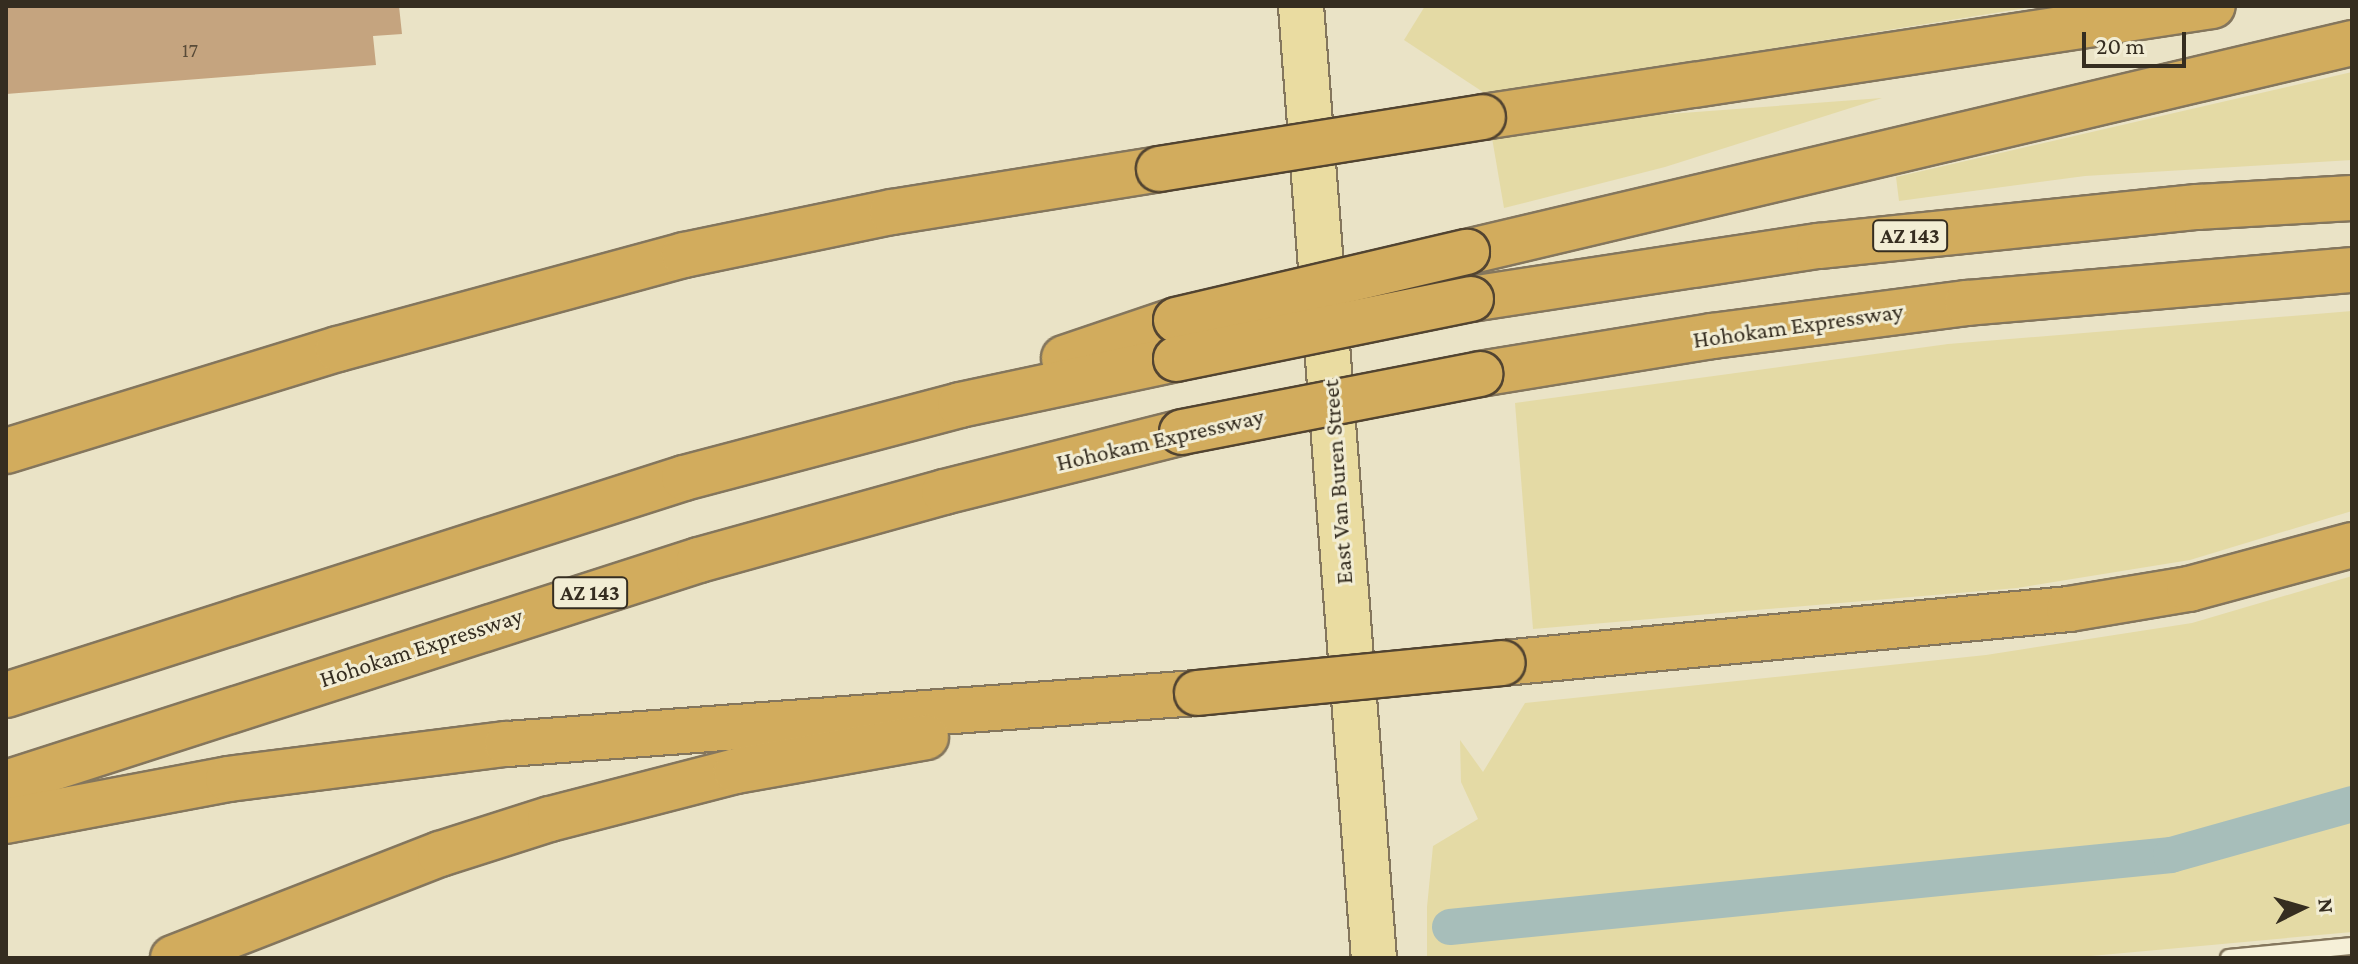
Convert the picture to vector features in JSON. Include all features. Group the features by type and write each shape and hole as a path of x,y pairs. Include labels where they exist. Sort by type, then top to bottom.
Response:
{"highway":[{"path":"6,451 380,337 669,259 906,209 2213,6"},
{"path":"1176,339 1467,252 2352,43"},
{"name":"AZ 143","path":"6,695 507,534 1176,339 1471,299 1819,246 2197,207 2352,198"},
{"name":"Hohokam Expressway","path":"6,783 699,560 929,496 1182,432 1480,374 1712,336 1967,303 2352,270"},
{"path":"6,821 242,777 494,745 1197,693 2053,611 2189,589 2352,545"},
{"path":"173,958 440,854 676,784 819,755 1197,693"}],"main road":[{"name":"East Van Buren Street","path":"1301,6 1374,958"}],"lane":[{"path":"2229,958 2352,946"}],"sand":[{"path":"1425,6 2039,6 1486,94 1404,40"},
{"path":"2352,72 2352,160 2085,176 1899,201 1896,177"},
{"path":"1882,98 1665,167 1504,208 1491,132 1588,120"},
{"path":"2352,311 2352,511 2190,560 2017,588 1533,629 1515,403 1948,344"},
{"path":"2352,576 2352,932 2069,958 1427,958 1427,907 1433,846 1478,819 1461,782 1460,740 1483,772 1525,703 1986,655 2192,623"}],"building":[{"path":"6,6 399,6 402,34 373,36 376,65 6,94"}],"waterway":[{"path":"1450,927 2171,855 2352,804"}]}
